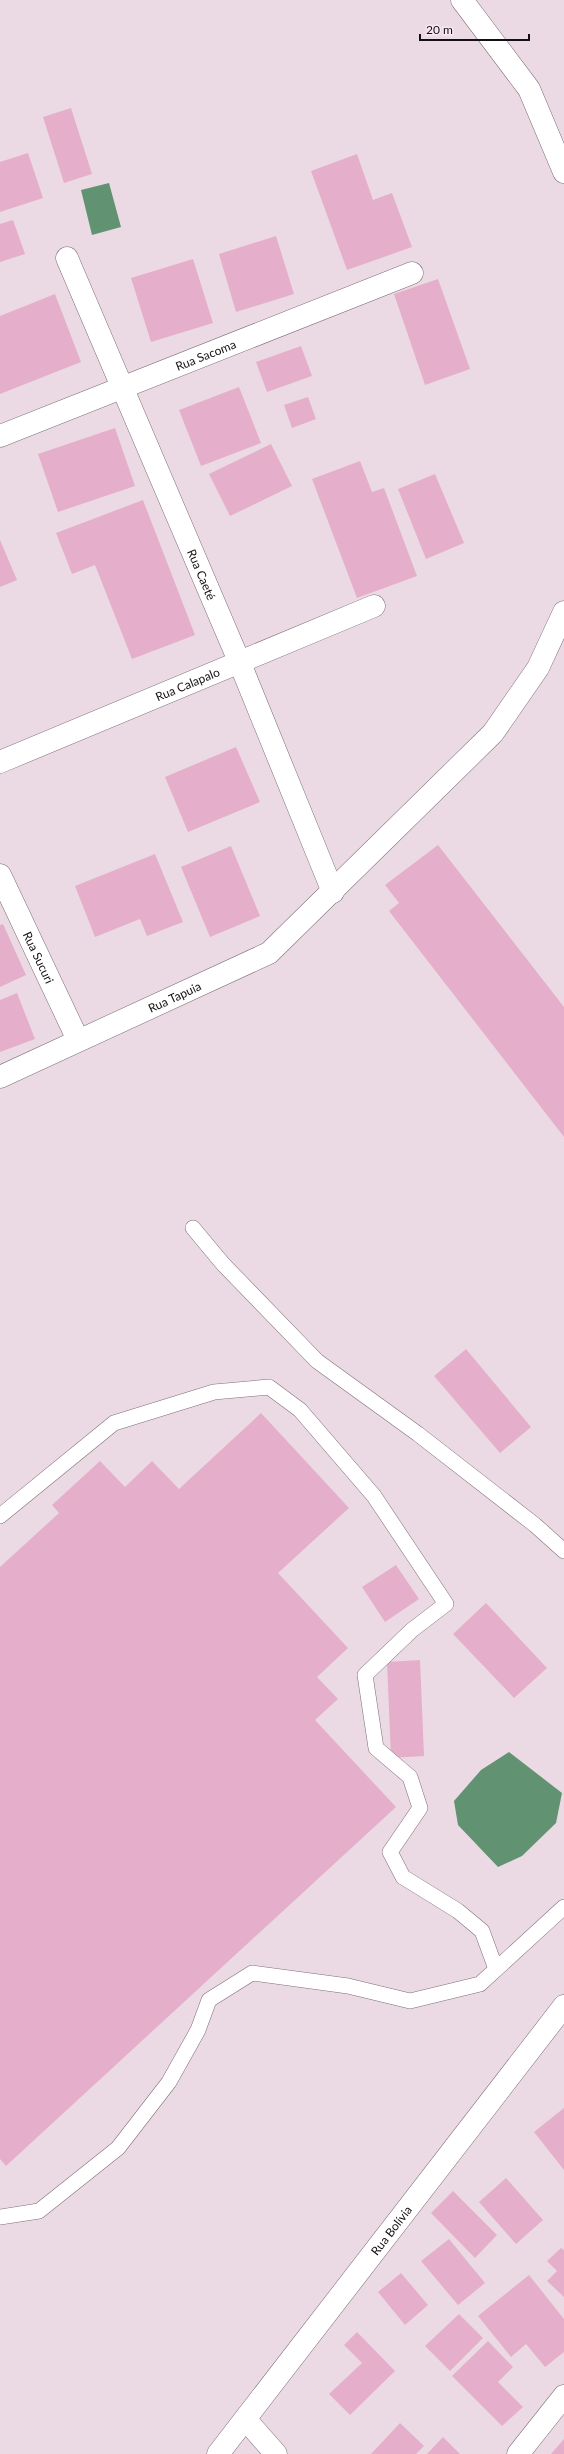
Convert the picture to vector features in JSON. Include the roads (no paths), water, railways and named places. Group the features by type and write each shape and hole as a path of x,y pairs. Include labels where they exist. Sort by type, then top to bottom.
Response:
{"street":[{"path":"462,0 529,89 564,172"},
{"name":"Rua Caeté","path":"67,258 239,661 333,892"},
{"name":"Rua Sacoma","path":"0,436 412,272"},
{"name":"Rua Calapalo","path":"0,762 239,661 374,606"},
{"name":"Rua Tapuia","path":"0,1077 269,953 333,892 493,733 538,668 564,612"},
{"name":"Rua Sucuri","path":"0,875 78,1040"},
{"name":"Rua Bolívia","path":"218,2454 560,2019"},
{"path":"518,2454 564,2396"},
{"path":"246,2420 276,2454"}],"lane":[{"path":"193,1228 223,1264 317,1361 418,1434 535,1525 564,1551"},
{"path":"0,1516 114,1423 214,1392 269,1387 300,1410 374,1496 446,1604 412,1630 365,1675 372,1727 376,1748 410,1776 420,1808 390,1852 396,1865 403,1877 458,1911 482,1931 496,1969"},
{"path":"0,2217 39,2211 118,2148 169,2082 198,2030 209,2000 252,1973 348,1986 410,2001 480,1984 564,1907"}]}
